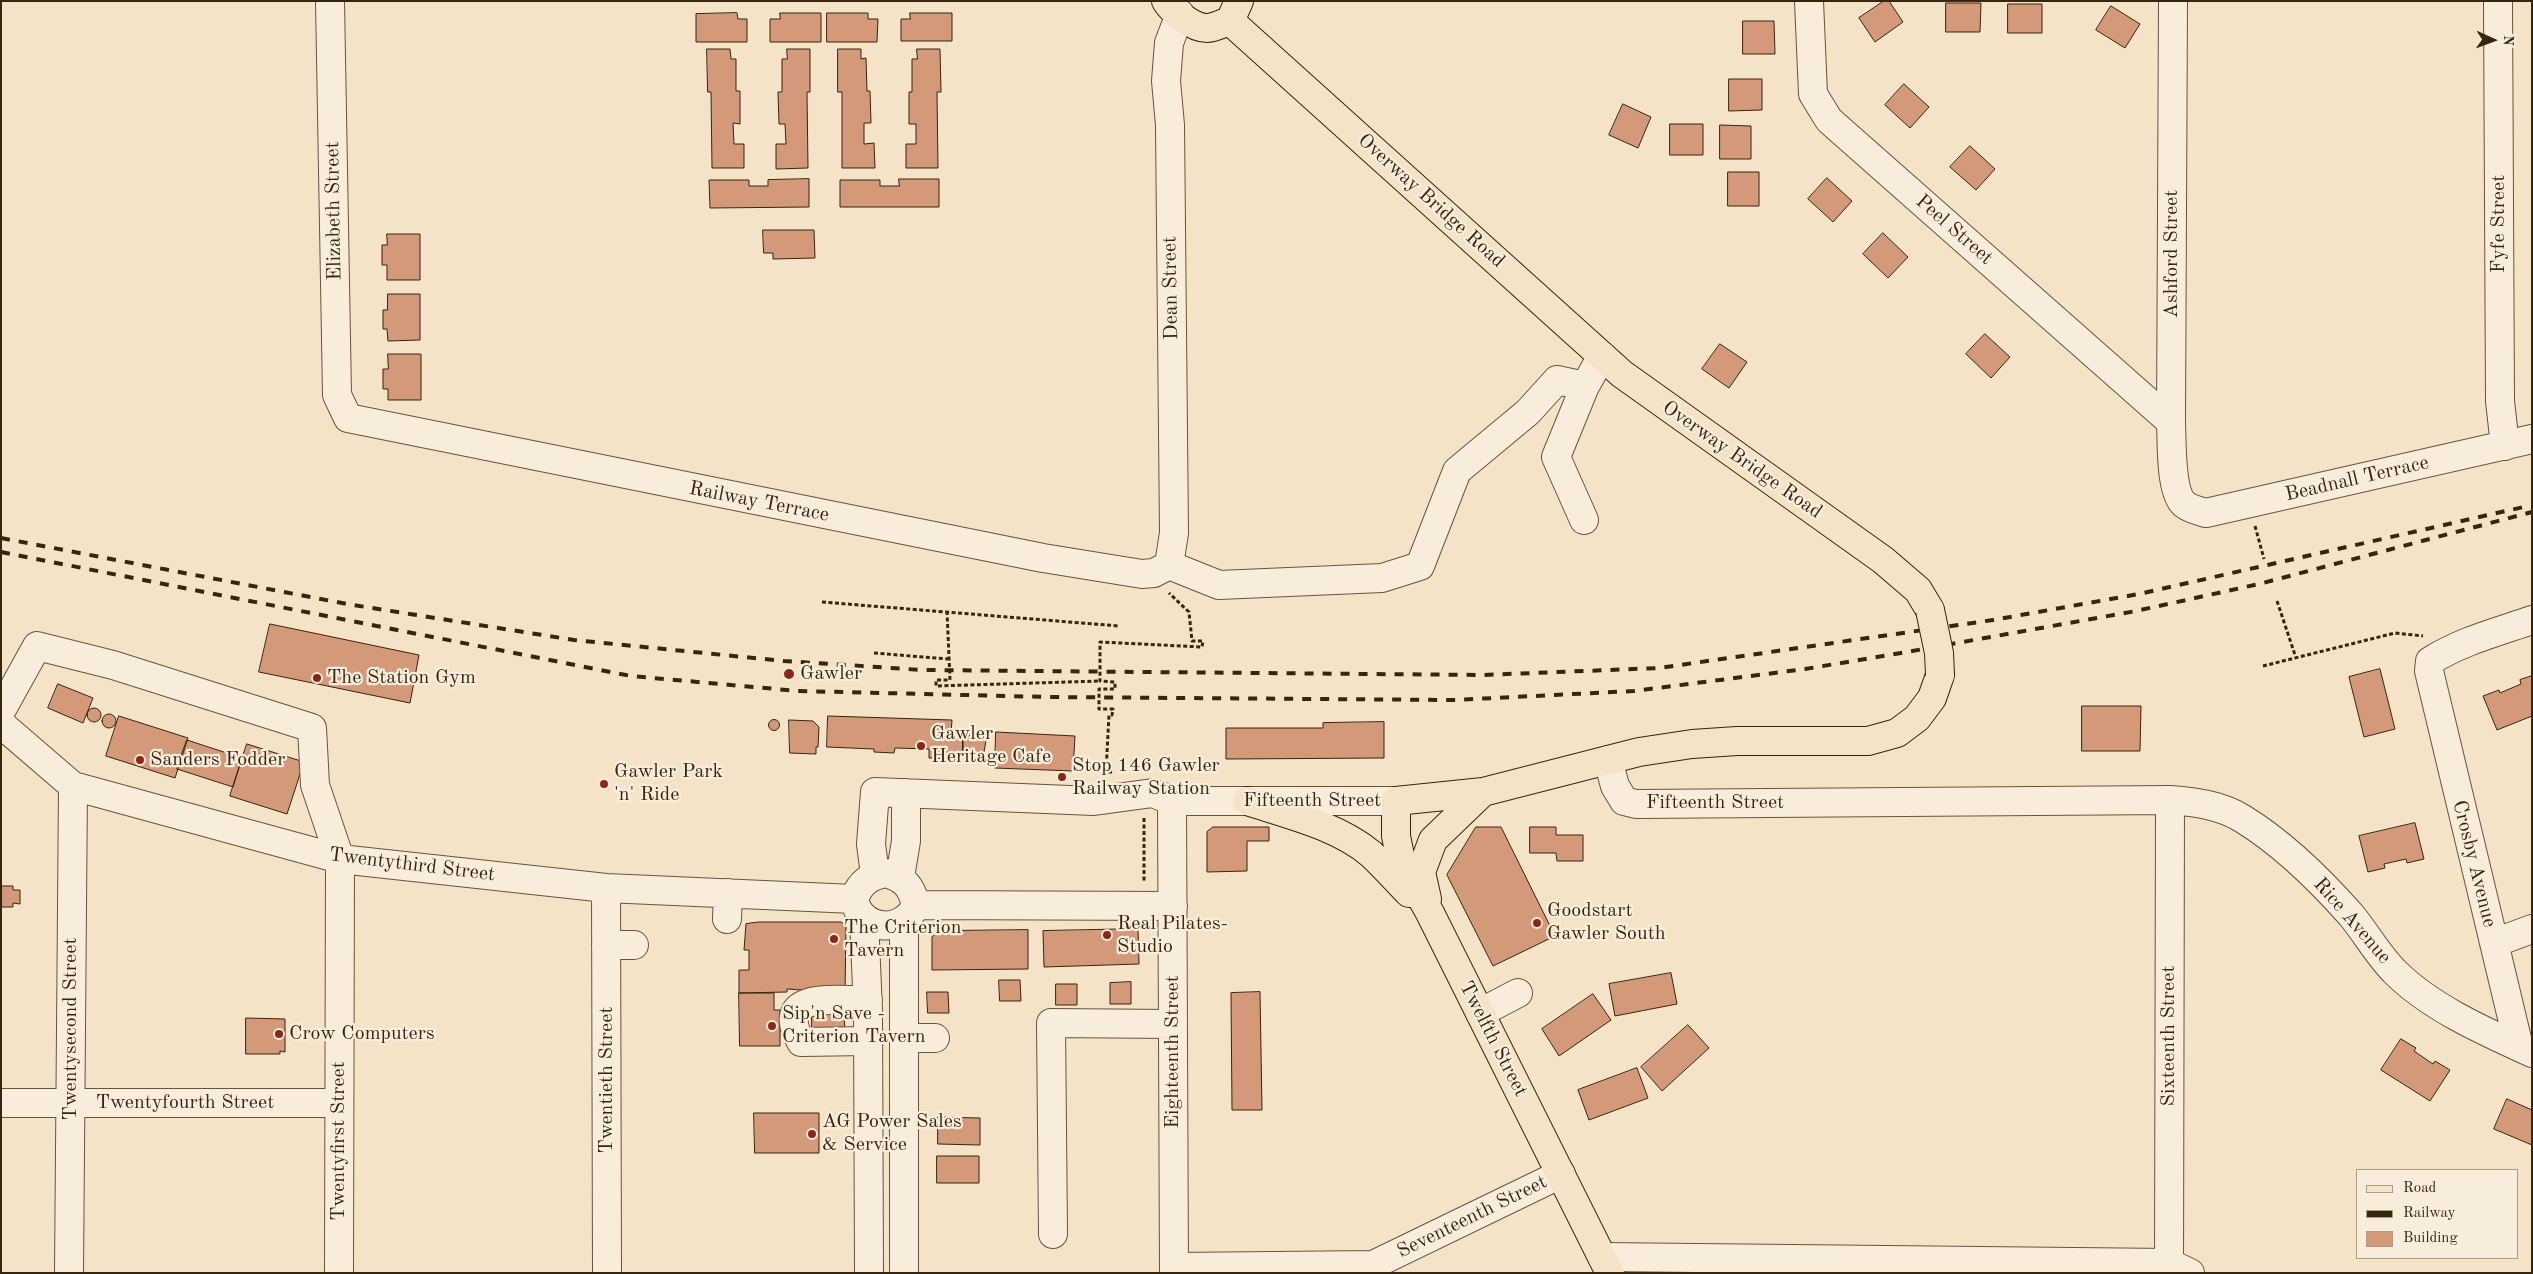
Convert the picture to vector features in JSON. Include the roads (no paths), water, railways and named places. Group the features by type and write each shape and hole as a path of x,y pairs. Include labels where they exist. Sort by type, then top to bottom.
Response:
{"main road":[{"path":"1173,8 1194,24 1207,28 1234,11"},
{"name":"Overway Bridge Road","path":"1234,11 1622,374 1884,560 1918,590 1930,610 1939,653 1940,675 1932,698 1917,718 1897,733 1868,741 1710,742 1639,752 1608,760"},
{"name":"Fifteenth Street","path":"1396,800 1483,792 1608,760"},
{"path":"1430,913 1421,872 1433,840 1483,792"},
{"name":"Twelfth Street","path":"1396,800 1396,836 1401,861 1430,913 1606,1265"},
{"path":"1247,801 1315,823 1370,853 1430,913"}],"street":[{"name":"Elizabeth Street","path":"330,1 337,395 348,418"},
{"name":"Peel Street","path":"1809,1 1810,65 1813,94 1829,120 2171,422"},
{"name":"Ashford Street","path":"2173,1 2171,422 2173,466 2178,495 2184,504"},
{"name":"Fyfe Street","path":"2498,1 2500,401 2505,446"},
{"name":"Dean Street","path":"1162,569 1174,533 1170,125 1166,81 1173,8"},
{"path":"1584,520 1556,457 1585,386 1602,356"},
{"name":"Railway Terrace","path":"348,418 1043,558 1142,574 1162,569 1219,585 1382,578 1420,566 1457,471 1528,412 1557,380 1585,386"},
{"name":"Beadnall Terrace","path":"2184,504 2206,513 2532,439"},
{"name":"Crosby Avenue","path":"2525,1050 2494,943 2430,681 2430,661 2472,640 2532,620"},
{"name":"Twentyfirst Street","path":"1,711 37,646 114,665 312,728 315,785 340,859 339,1273"},
{"name":"Twentythird Street","path":"1,724 73,786 340,859 606,888 727,906 859,908"},
{"name":"Fifteenth Street","path":"1608,760 1615,786 1624,800 1636,804 2170,800"},
{"name":"Twentysecond Street","path":"69,1273 73,786"},
{"name":"Fifteenth Street","path":"887,876 871,844 875,792 1106,801 1113,798 1153,793 1172,801 1396,800"},
{"path":"887,876 906,840 906,793"},
{"name":"Rice Avenue","path":"2170,800 2198,802 2243,818 2302,864 2351,915 2395,972 2445,1010 2525,1050"},
{"name":"Sixteenth Street","path":"2170,800 2176,1270"},
{"name":"Eighteenth Street","path":"1172,801 1174,1270"},
{"path":"869,1273 869,1168 858,1083 868,1040 868,1005 859,908 862,883 887,876 913,890 904,1010 904,1273"},
{"name":"Twentieth Street","path":"606,888 607,1273"},
{"path":"859,908 874,924 885,926 910,912 1173,906"},
{"path":"2494,943 2532,930"},
{"path":"606,944 634,945"},
{"path":"1480,1013 1518,993"},
{"path":"868,1040 801,1042 794,1030 794,1013 798,1006 810,1002 868,1005 904,1010"},
{"path":"1053,1234 1051,1023 1173,1024"},
{"path":"904,1038 935,1038"},
{"name":"Twentyfourth Street","path":"1,1103 339,1103"},
{"path":"869,1168 904,1168"},
{"name":"Seventeenth Street","path":"1174,1270 1374,1269 1561,1174"},
{"path":"1606,1265 2176,1270"}],"railway":[{"path":"1,538 347,604 574,640 784,661 922,670 1483,675 1659,668 1993,620 2139,594 2528,506"},
{"path":"1,552 631,676 798,691 1049,697 1454,700 1634,691 1805,669 1901,653 2136,611 2259,584 2532,512"}],"place":[{"name":"Gawler","path":"789,674"},
{"name":"The Station Gym","path":"317,678"},
{"name":"Gawler Heritage Cafe","path":"921,746"},
{"name":"Sanders Fodder","path":"140,760"},
{"name":"Stop 146 Gawler Railway Station","path":"1062,777"},
{"name":"Gawler Park 'n' Ride","path":"604,784"},
{"name":"Goodstart Gawler South","path":"1537,923"},
{"name":"Real Pilates- Studio","path":"1107,935"},
{"name":"The Criterion Tavern","path":"834,939"},
{"name":"Sip'n Save - Criterion Tavern","path":"772,1026"},
{"name":"Crow Computers","path":"279,1034"},
{"name":"AG Power Sales & Service","path":"812,1134"}]}
